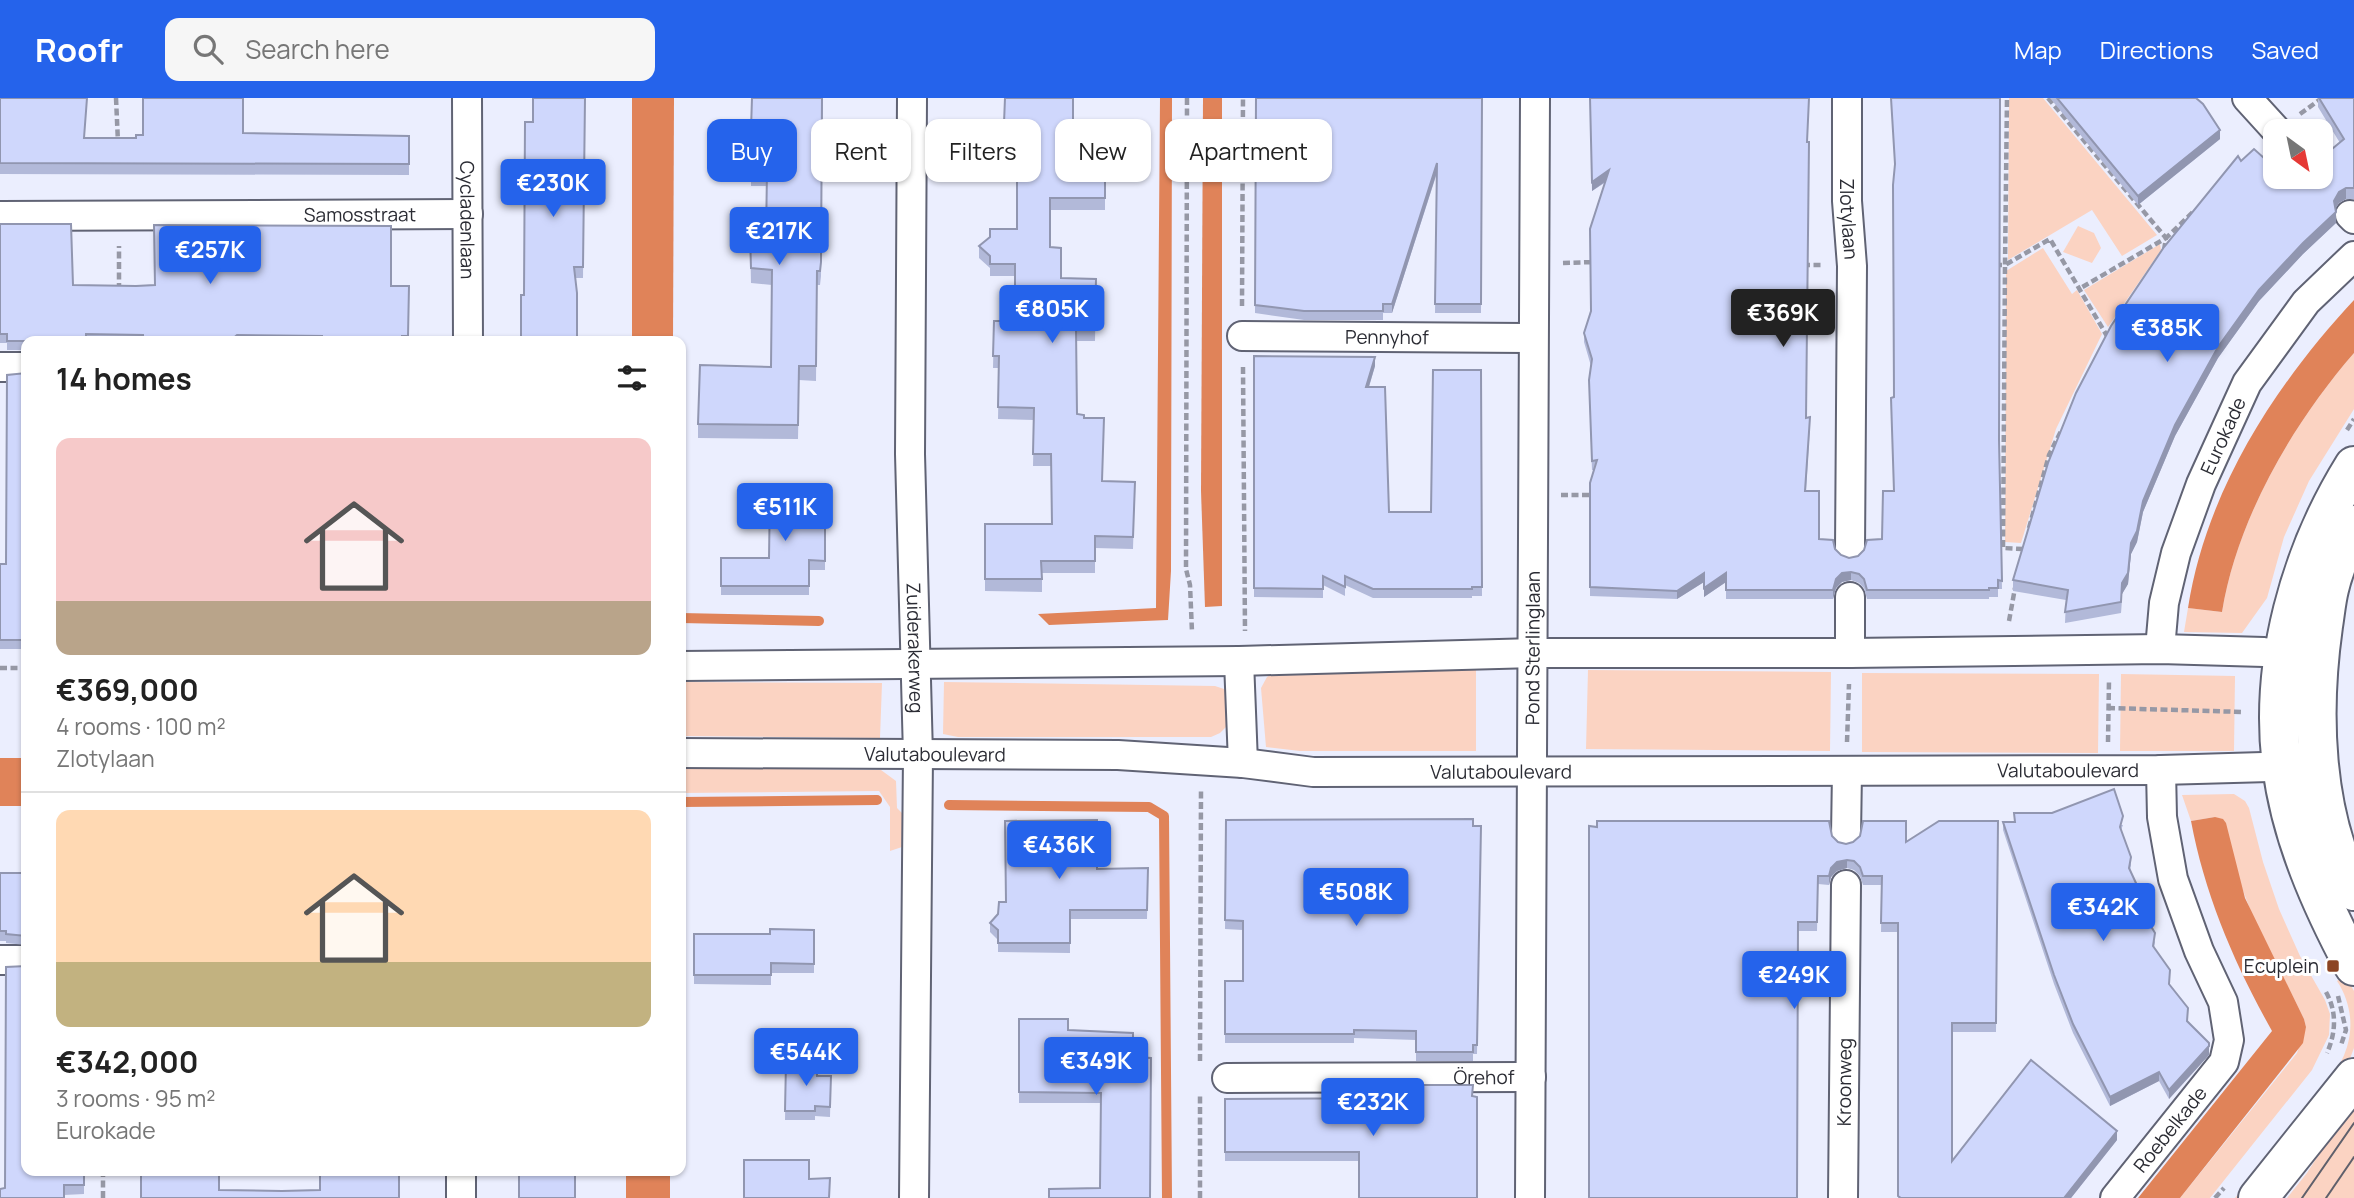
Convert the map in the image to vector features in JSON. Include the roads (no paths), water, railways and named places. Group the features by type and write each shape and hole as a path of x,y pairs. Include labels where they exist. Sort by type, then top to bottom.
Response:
{"main road":[{"path":"2354,466 2340,488 2312,551 2292,610 2316,729 2327,814 2346,876 2354,891"},
{"path":"2337,979 2331,922 2265,767 2280,715 2354,524"},
{"path":"2244,1189 2339,1063"}],"street":[{"name":"Cycladenlaan","path":"467,98 468,336"},
{"name":"Zuiderakerweg","path":"912,98 910,454 918,755 914,1198"},
{"name":"Pond Sterlinglaan","path":"1530,1198 1535,98"},
{"name":"Zlotylaan","path":"1847,98 1847,201 1852,266 1850,550"},
{"path":"2247,98 2266,119"},
{"name":"Samosstraat","path":"0,216 468,214"},
{"name":"Eurokade","path":"2161,649 2164,603 2176,553 2201,484 2247,383 2306,302 2354,256"},
{"name":"Pennyhof","path":"1242,336 1533,338"},
{"path":"0,367 21,367"},
{"path":"1850,597 1850,653"},
{"path":"686,666 1194,661 1532,653 2161,649 2264,652 2302,657"},
{"path":"1243,660 1243,763"},
{"name":"Valutaboulevard","path":"686,753 1118,755 1243,763 1314,772 2161,770 2320,765"},
{"name":"Roebelkade","path":"2115,1198 2224,1062 2229,1040 2223,1002 2199,951 2173,879 2162,817 2161,770"},
{"path":"1846,836 1847,771"},
{"name":"Kroonweg","path":"1843,1198 1846,885"},
{"path":"0,960 21,960"},
{"name":"Örehof","path":"1227,1078 1531,1077"},
{"path":"461,1176 461,1198"}],"waterway":[{"path":"686,618 819,621"},
{"path":"686,802 877,800"},
{"path":"949,805 1149,807 1164,816 1167,1198"}],"tram line":[{"path":"2302,1198 2354,1123"},
{"path":"2326,1198 2354,1157"}],"place":[{"name":"Ecuplein","path":"2333,966"}]}
